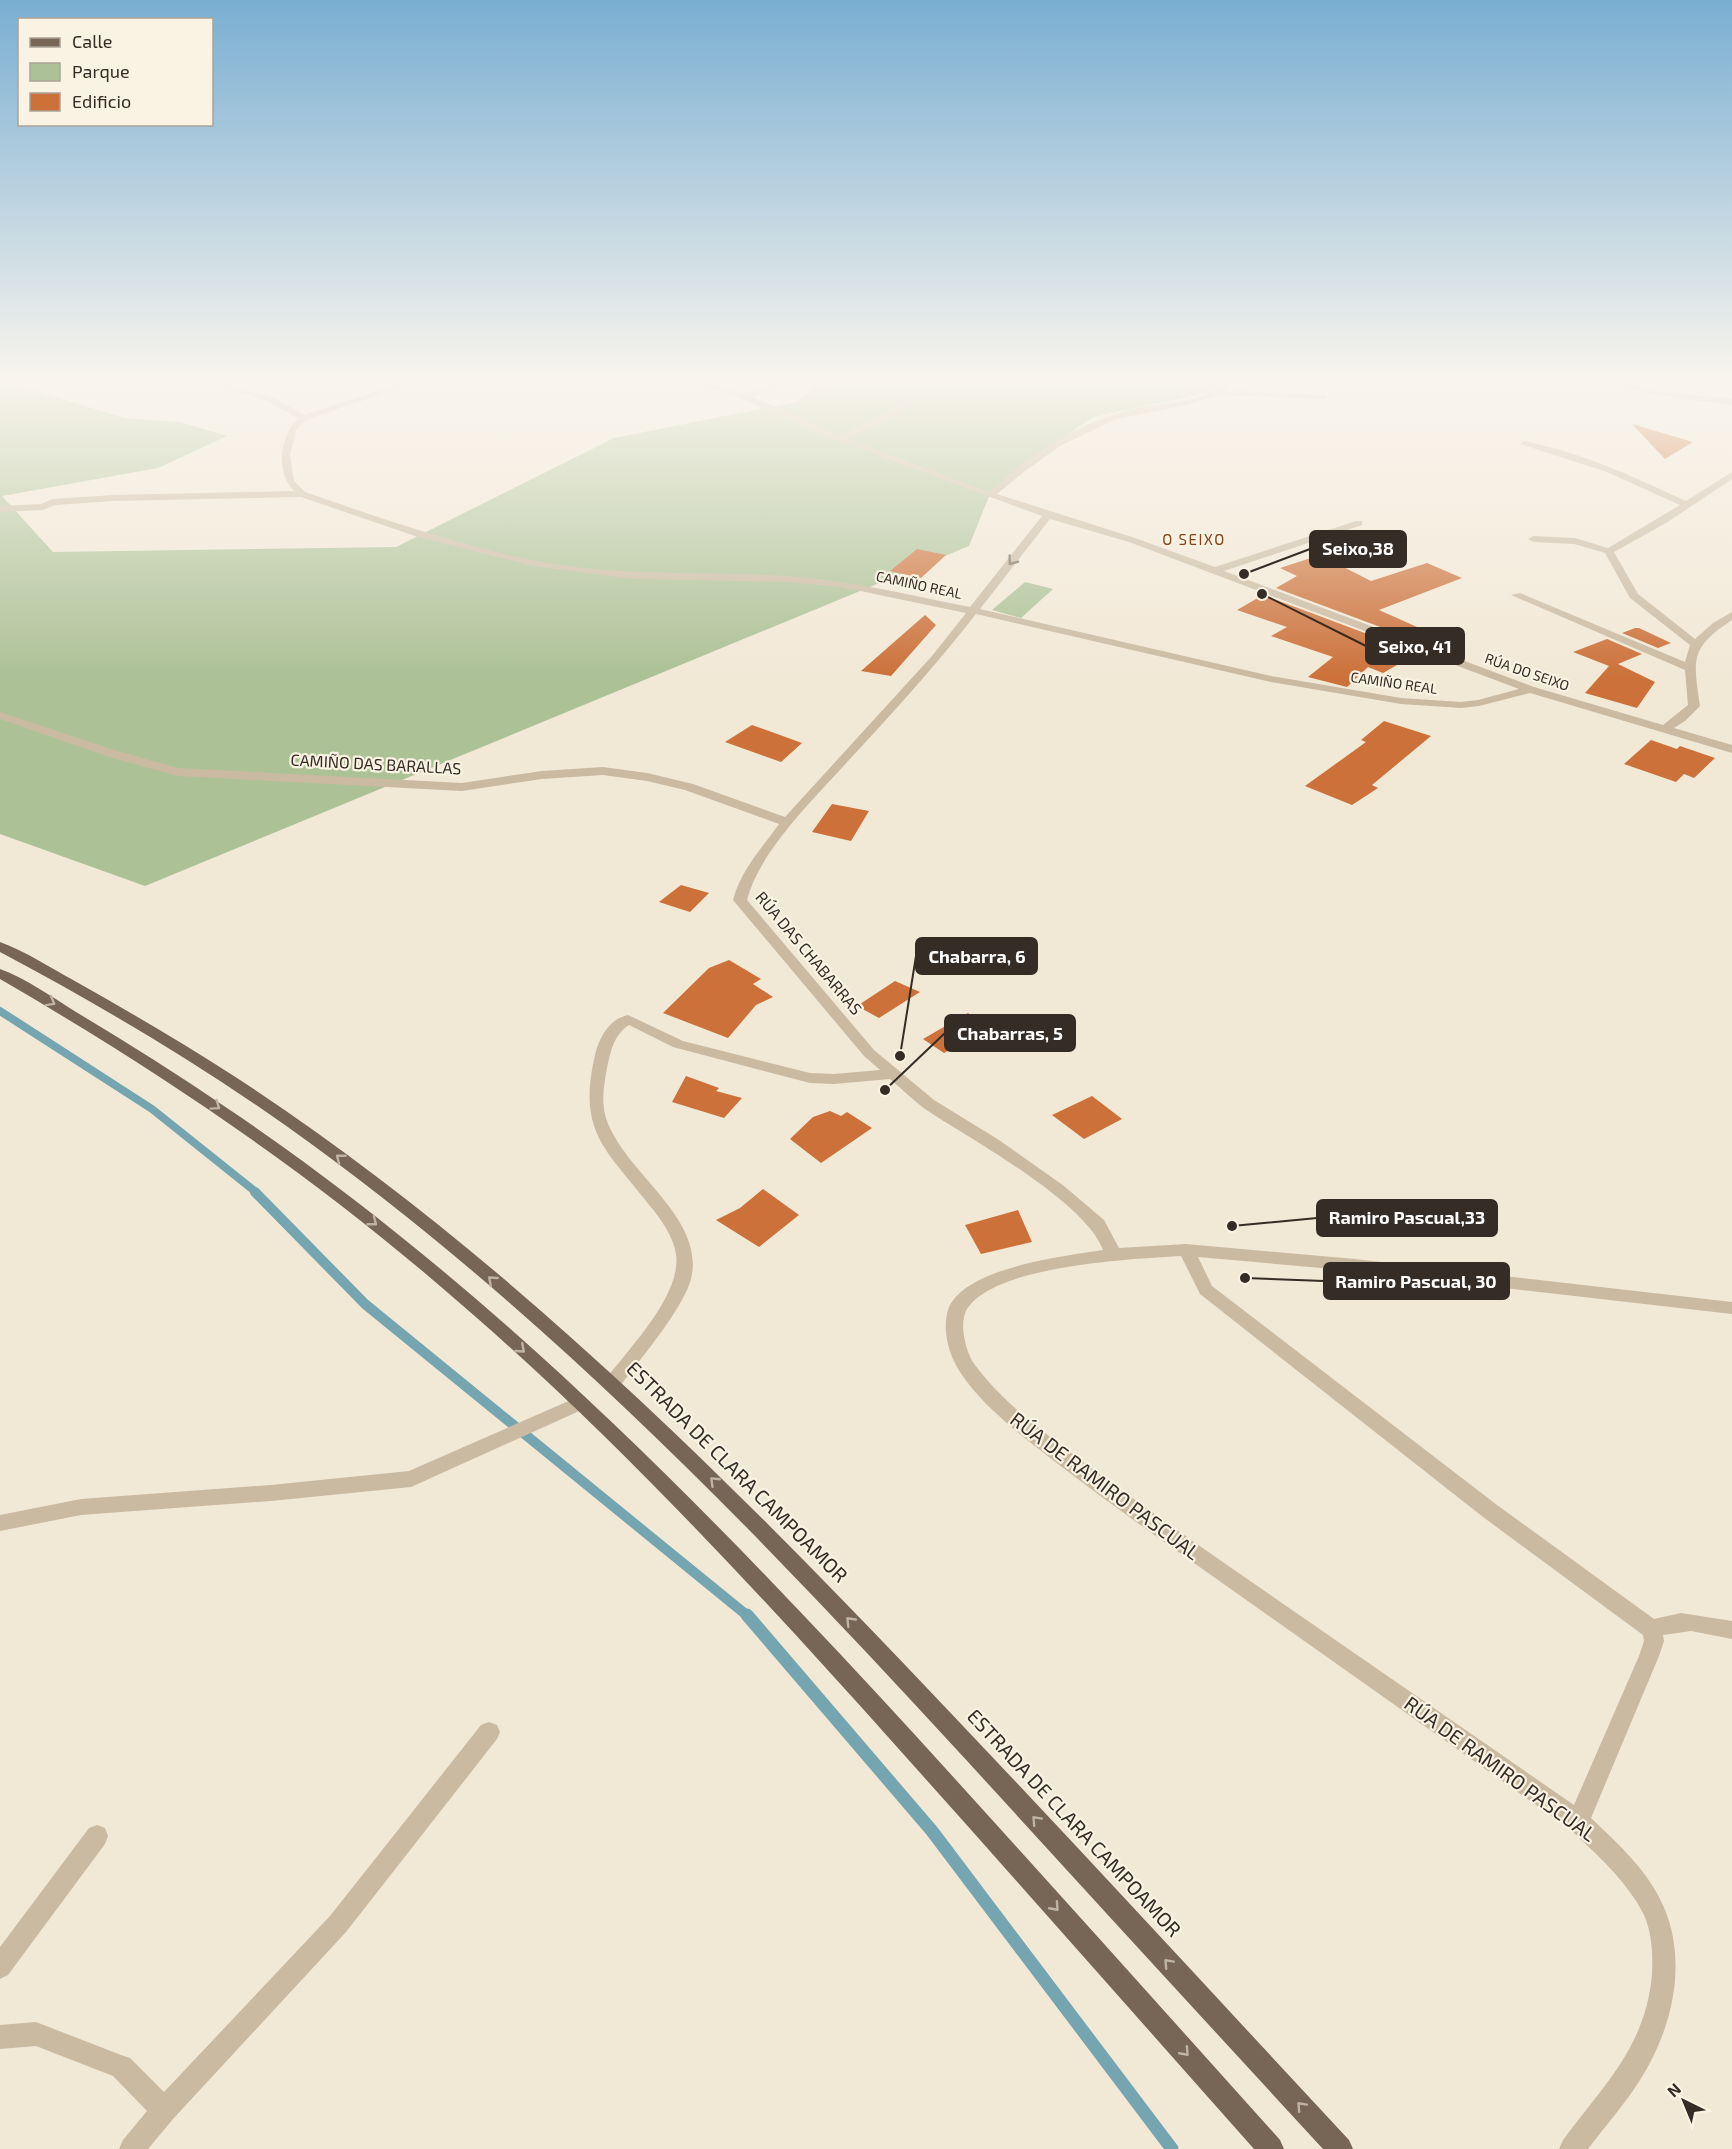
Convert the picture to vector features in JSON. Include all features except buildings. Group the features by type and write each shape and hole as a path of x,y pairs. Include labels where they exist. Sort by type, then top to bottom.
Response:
{"main road":[{"name":"ESTRADA DE CLARA CAMPOAMOR","path":"0,946 102,1001 157,1034 331,1151 465,1257 612,1384 719,1486 891,1663 1340,2149"},
{"path":"0,974 140,1055 188,1086 304,1169 374,1222 438,1275 580,1403 689,1509 817,1643 1271,2149"}],"street":[{"path":"289,476 290,482 302,494"},
{"name":"RÚA DO SEIXO","path":"941,476 1048,515 1132,540 1217,570 1530,689 1732,749"},
{"path":"991,495 1012,476"},
{"path":"1623,476 1687,506"},
{"path":"1533,539 1575,541 1610,550 1687,506 1730,476"},
{"name":"CAMIÑO REAL","path":"0,509 44,507 53,502 113,498 302,494 418,534 533,563 633,576 786,579 841,584 974,611 1271,679 1401,701 1461,705 1479,703 1530,689"},
{"name":"RÚA DAS CHABARRAS","path":"1048,515 936,658 788,822 752,870 744,885 740,900 869,1053 929,1104 993,1144 1058,1190 1098,1224 1113,1254"},
{"path":"1217,570 1359,523"},
{"path":"1610,550 1619,572 1635,596 1694,643"},
{"path":"1516,595 1689,668"},
{"path":"1665,729 1681,719 1694,706 1689,668 1694,643 1706,631 1732,615"},
{"name":"CAMIÑO DAS BARALLAS","path":"0,715 110,753 177,772 462,787 542,775 603,771 647,777 689,787 788,822"},
{"path":"612,1384 647,1340 670,1304 684,1275 684,1248 669,1221 608,1141 598,1118 596,1095 599,1072 605,1042 614,1027 628,1019 678,1044 810,1078 834,1079 893,1074"},
{"path":"1186,1250 1206,1290 1490,1511 1652,1630 1654,1641 1649,1656 1578,1821"},
{"name":"RÚA DE RAMIRO PASCUAL","path":"1572,2149 1625,2080 1646,2045 1662,1997 1663,1954 1658,1920 1638,1884 1613,1854 1578,1821 1123,1503 1012,1418 967,1368 958,1349 955,1330 956,1312 968,1297 983,1285 1047,1265 1113,1254 1186,1250 1347,1264 1732,1308"},
{"path":"0,1523 81,1507 271,1493 411,1479 580,1403"},
{"path":"1652,1630 1664,1623 1678,1620 1732,1630"},
{"path":"132,2149 164,2110 338,1924 489,1732"},
{"path":"0,1967 97,1836"},
{"path":"0,2037 36,2034 121,2067 164,2110"}],"green space":[{"path":"0,476 112,476 2,496 53,552 396,547 537,476 1010,476 992,489 969,546 145,886 0,834"},
{"path":"1025,582 1053,589 1021,618 992,610"}],"waterway":[{"path":"0,1011 152,1109 257,1193"},
{"path":"255,1192 365,1304 748,1616"},
{"path":"748,1616 932,1831 1172,2149"}],"place":[{"name":"Seixo,38","path":"1244,574"},
{"name":"Seixo, 41","path":"1262,594"},
{"name":"Chabarra, 6","path":"900,1056"},
{"name":"Chabarras, 5","path":"885,1090"},
{"name":"Ramiro Pascual,33","path":"1232,1226"},
{"name":"Ramiro Pascual, 30","path":"1245,1278"}],"district":[{"name":"O SEIXO","path":"1194,540"}]}
